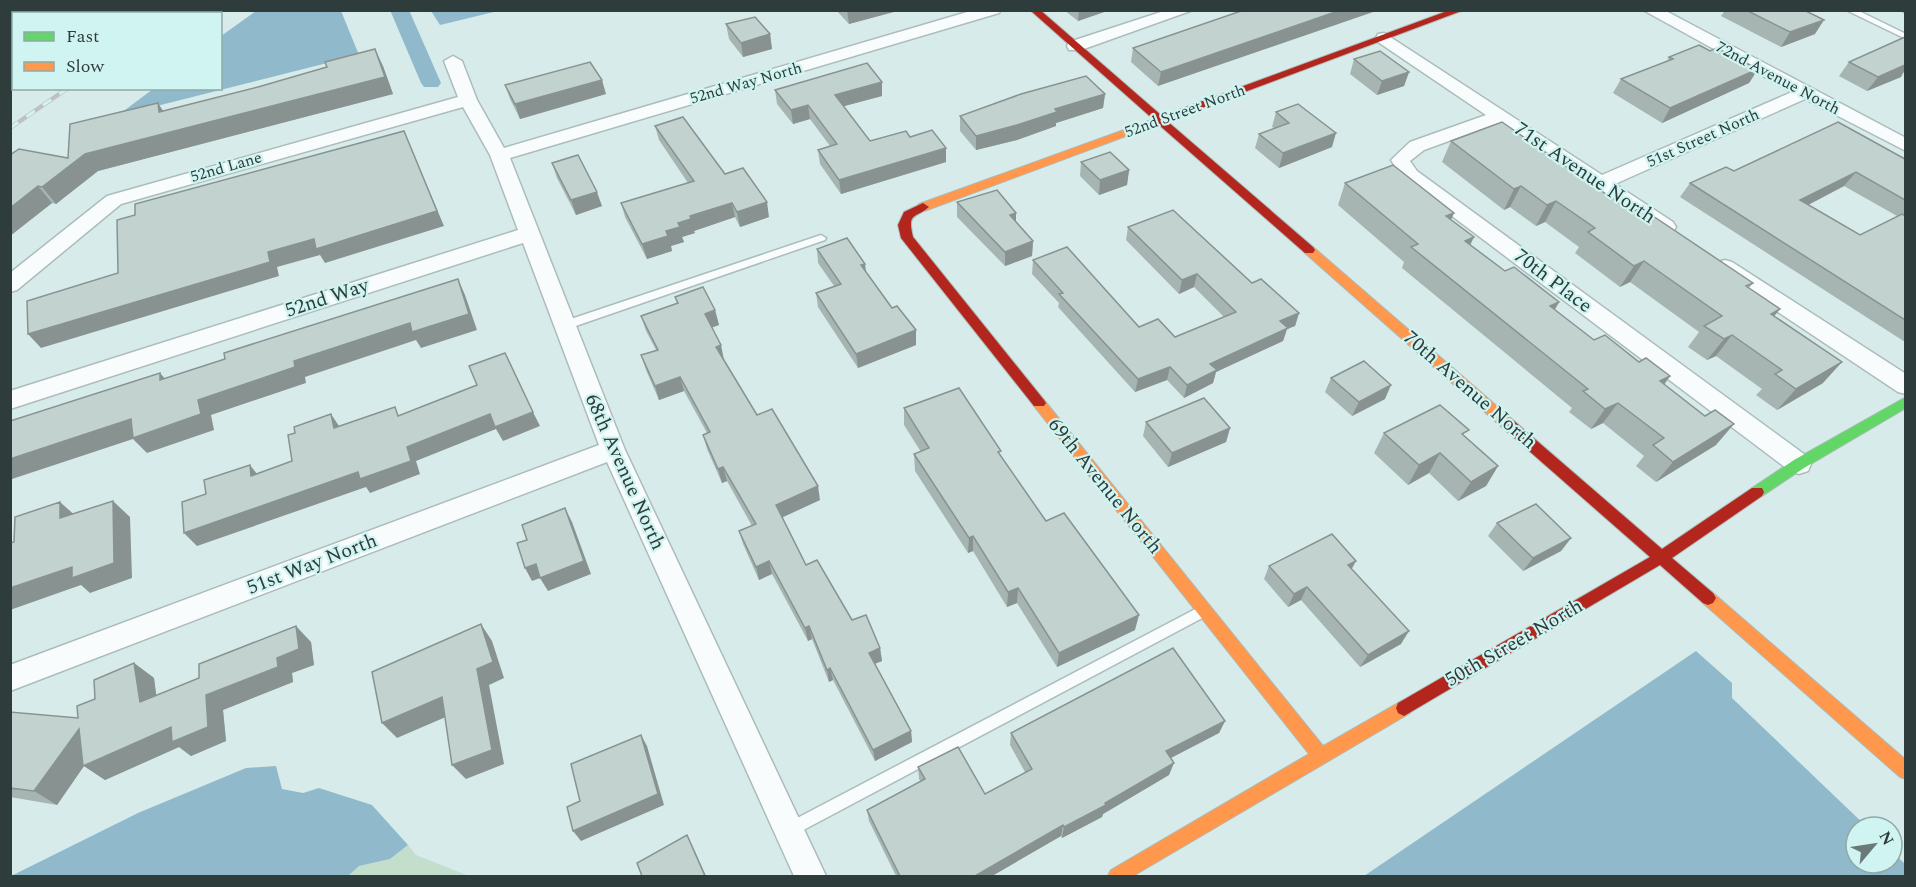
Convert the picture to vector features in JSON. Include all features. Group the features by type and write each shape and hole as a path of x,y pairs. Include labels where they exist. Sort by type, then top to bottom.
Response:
{"street":[{"name":"52nd Way North","path":"499,155 993,10"},
{"name":"70th Avenue North","path":"1034,10 1905,771"},
{"path":"1075,46 1185,10"},
{"name":"72nd Avenue North","path":"1651,10 1905,146"},
{"name":"52nd Street North","path":"910,212 1457,11"},
{"name":"71st Avenue North","path":"1384,38 1679,236"},
{"name":"68th Avenue North","path":"453,61 468,99 499,155 563,326 613,450 810,876"},
{"name":"51st Street North","path":"1600,183 1805,93"},
{"name":"52nd Lane","path":"10,285 114,200 468,99"},
{"name":"70th Place","path":"1500,116 1418,146 1400,160 1410,175 1799,464"},
{"name":"69th Avenue North","path":"910,212 904,225 907,238 1321,756"},
{"name":"52nd Way","path":"10,400 528,234"},
{"path":"1708,255 1905,386"},
{"name":"50th Street North","path":"1117,876 1662,557 1799,464 1905,402"},
{"name":"51st Way North","path":"10,678 613,450"}],"lane":[{"path":"1851,10 1905,37"},
{"path":"563,326 821,238"},
{"path":"789,830 1204,611"}],"green space":[{"path":"408,845 416,855 469,876 348,876 359,866 390,859"}],"water":[{"path":"256,11 341,11 359,55 222,90 222,35"},
{"path":"431,11 498,11 440,25"},
{"path":"152,90 220,90 117,116"},
{"path":"1696,651 1732,683 1732,698 1854,815 1844,815 1844,875 1904,875 1905,864 1905,876 1364,876"},
{"path":"276,766 282,789 303,793 319,788 372,805 408,845 390,859 359,866 348,876 11,876 138,813 246,768"}],"building":[{"path":"1244,10 1341,10 1161,72 1133,48"},
{"path":"1746,10 1804,10 1824,20 1790,32"},
{"path":"755,17 770,34 741,43 726,24"},
{"path":"1905,37 1905,65 1878,77 1849,62"},
{"path":"1699,45 1710,51 1717,48 1758,69 1670,108 1621,79 1673,59 1669,57"},
{"path":"375,49 385,77 85,154 10,208 10,155 19,149 68,158 70,124 158,103 159,112 327,67 325,62"},
{"path":"1380,51 1409,72 1382,81 1354,59"},
{"path":"590,62 602,80 515,104 505,85"},
{"path":"867,63 882,82 835,95 870,141 906,131 910,137 932,130 946,148 839,180 818,150 837,144 808,105 791,110 775,90"},
{"path":"1086,76 1105,94 1055,109 1057,112 976,136 960,116 1021,94"},
{"path":"1298,104 1336,133 1283,153 1259,134 1289,123 1276,112"},
{"path":"683,117 725,174 743,168 767,202 737,212 732,203 690,216 691,219 678,223 680,227 666,231 668,236 642,244 621,203 694,181 655,126"},
{"path":"1502,122 1632,212 1641,208 1753,283 1746,286 1780,309 1771,314 1842,362 1796,389 1775,374 1782,370 1732,335 1724,339 1704,326 1722,316 1644,261 1634,266 1588,232 1595,228 1556,201 1547,205 1521,186 1514,189 1451,141"},
{"path":"1838,122 1905,159 1905,200 1856,172 1800,200 1860,235 1902,214 1905,216 1905,320 1690,183 1726,167 1734,171"},
{"path":"404,131 437,211 316,249 314,239 268,252 270,262 28,334 27,301 118,273 117,220 135,215 135,204"},
{"path":"1110,152 1129,170 1100,180 1081,162"},
{"path":"578,155 597,192 571,200 552,163"},
{"path":"1393,165 1454,213 1446,216 1474,237 1465,241 1505,271 1514,267 1559,302 1550,306 1594,340 1605,335 1639,362 1646,358 1670,376 1660,381 1705,416 1715,410 1734,424 1673,462 1653,445 1664,438 1618,403 1605,409 1583,391 1588,389 1411,247 1418,244 1345,183"},
{"path":"997,190 1016,213 1010,215 1033,241 1005,252 957,202"},
{"path":"1173,210 1252,283 1261,279 1299,313 1280,321 1288,328 1210,364 1217,370 1187,385 1170,367 1138,379 1059,294 1063,293 1033,260 1067,247 1139,327 1158,319 1175,337 1236,312 1197,274 1182,280 1128,227"},
{"path":"847,238 865,264 861,265 892,308 897,306 916,330 856,354 816,293 841,284 817,249"},
{"path":"458,279 469,314 412,332 410,323 294,361 295,367 198,400 201,414 133,438 131,419 10,459 10,421 160,373 160,380 225,359 224,353"},
{"path":"703,287 715,310 705,314 721,345 716,347 757,415 772,409 818,486 776,505 806,565 817,560 852,620 866,615 880,648 869,653 911,731 873,750 830,668 827,670 809,626 805,628 769,561 756,567 739,531 756,524 723,467 718,469 703,435 710,432 680,377 655,386 641,355 658,350 641,316 678,303 675,297"},
{"path":"505,353 533,412 495,427 490,414 407,447 411,461 360,479 358,472 184,533 182,502 206,494 204,480 250,465 251,476 292,461 288,435 295,433 294,427 331,414 334,428 395,407 398,416 477,385 469,366"},
{"path":"1364,361 1391,385 1359,402 1331,378"},
{"path":"959,388 1001,451 998,452 1046,521 1064,513 1139,615 1059,653 1018,588 1008,592 973,536 969,538 914,454 929,448 904,408"},
{"path":"1204,398 1230,428 1172,453 1146,422"},
{"path":"1440,405 1469,430 1462,434 1498,466 1471,482 1440,453 1419,465 1384,433"},
{"path":"113,501 114,563 72,578 72,567 10,588 10,543 14,542 15,517 60,502 60,518"},
{"path":"1536,504 1571,538 1533,558 1497,523"},
{"path":"565,508 584,561 540,578 536,564 525,568 517,543 527,540 522,525"},
{"path":"1332,534 1356,561 1348,565 1409,631 1368,655 1307,587 1294,594 1269,566"},
{"path":"481,624 493,662 477,669 492,750 452,765 442,697 382,723 372,672"},
{"path":"296,626 299,649 277,658 278,667 206,695 208,727 172,742 171,727 83,766 79,729 34,791 10,788 10,712 78,718 77,706 95,699 94,680 134,663 140,702 199,678 199,664"},
{"path":"1173,648 1225,721 1166,751 1174,763 1105,803 1106,805 1064,827 1063,825 975,876 900,876 867,810 925,779 918,767 958,747 985,794 1032,769 1011,733"},
{"path":"641,735 658,794 573,831 567,807 580,801 571,764"},
{"path":"687,835 705,876 642,876 637,863"}],"waterway":[{"path":"399,10 431,83"}],"railway":[{"path":"10,128 65,90"}],"traffic: fast":[{"path":"1757,492 1799,464 1906,402"}],"traffic: slow":[{"path":"923,207 1157,121"},
{"path":"1309,250 1509,425"},
{"path":"1039,403 1321,756"},
{"path":"1708,598 1906,771"},
{"path":"1117,876 1404,708"}],"traffic: jam":[{"path":"1034,10 1309,250"},
{"path":"1157,121 1460,10"},
{"path":"923,207 910,212 904,225 907,238 1039,403"},
{"path":"1509,425 1708,598"},
{"path":"1404,708 1662,557 1757,492"}]}
